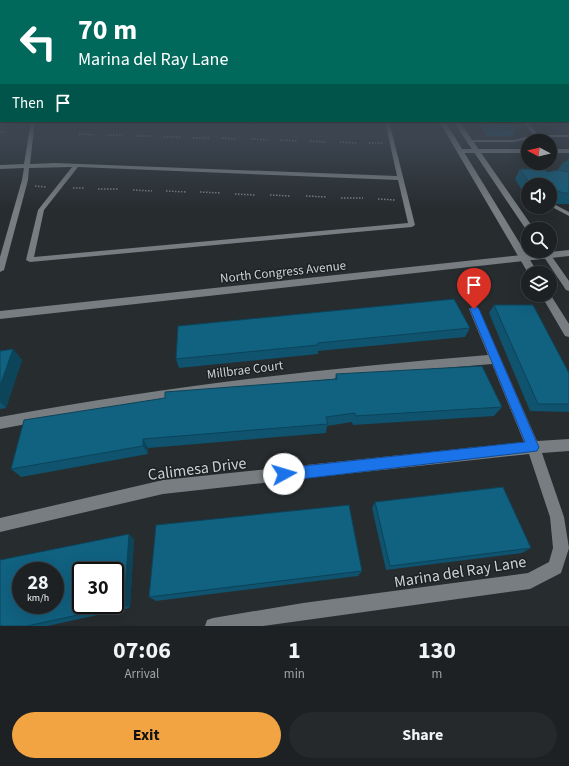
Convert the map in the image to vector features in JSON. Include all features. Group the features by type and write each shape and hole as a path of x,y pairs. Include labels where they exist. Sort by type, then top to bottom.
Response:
{"street":[{"path":"460,151 521,253"},
{"path":"477,151 525,222"},
{"name":"North Congress Avenue","path":"557,253 569,253"},
{"path":"524,258 529,266"},
{"name":"North Congress Avenue","path":"0,316 524,258"},
{"path":"549,258 569,288"},
{"path":"551,302 568,329"},
{"name":"Marina del Ray Lane","path":"213,626 303,611 530,581 555,567 561,548 557,517 533,447 474,309"},
{"name":"Millbrae Court","path":"0,423 71,409 209,387 379,367 496,359"},
{"name":"Calimesa Drive","path":"0,525 163,487 533,447 569,445"}],"lane":[{"path":"0,270 28,165 30,150"},
{"path":"76,166 41,210 30,260 412,225 394,150"},
{"path":"460,151 519,151 521,154"},
{"path":"557,151 569,152"},
{"path":"0,167 28,165 76,166 400,178"},
{"path":"533,178 536,171 546,178"},
{"path":"563,204 569,210"},
{"path":"557,208 569,214"}],"path":[{"path":"31,186 50,187"},
{"path":"98,189 118,189"},
{"path":"132,190 152,191"},
{"path":"166,191 187,192"},
{"path":"200,192 221,193"},
{"path":"235,194 255,194"},
{"path":"270,195 291,196"},
{"path":"306,196 327,197"},
{"path":"341,198 363,198"},
{"path":"378,199 406,200"}],"building":[{"path":"563,162 569,162 569,167"},
{"path":"520,169 545,170 547,172 558,170 569,171 569,193 563,193 557,190 557,178 526,178"},
{"path":"454,299 470,328 176,359 178,326"},
{"path":"494,305 533,305 569,373 569,404 538,404"},
{"path":"13,349 0,386 0,351"},
{"path":"482,366 502,407 355,416 355,413 326,417 328,424 143,439 143,446 11,469 24,420 165,398 165,392 337,379 336,374"},
{"path":"503,487 531,548 390,566 375,502"},
{"path":"349,505 362,571 149,597 156,525"},
{"path":"129,534 124,605 124,562 72,562 72,614 82,614 27,626 0,626 0,560"}],"route":[{"path":"284,474 533,447 474,309"}]}
